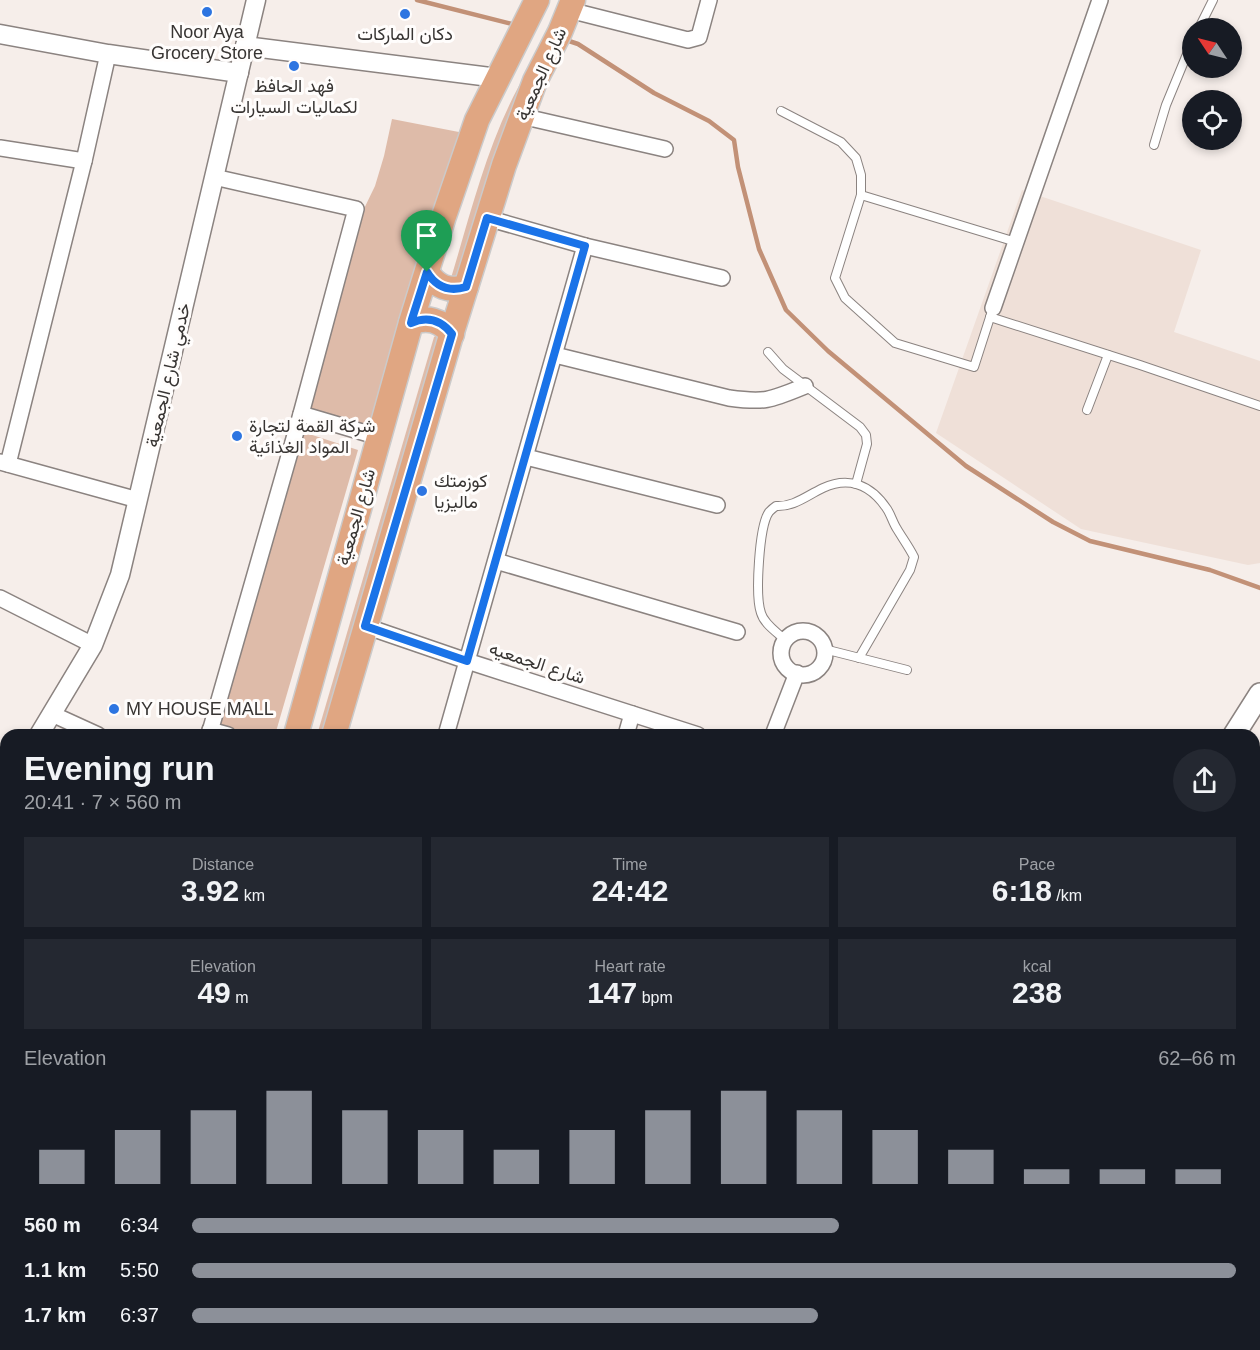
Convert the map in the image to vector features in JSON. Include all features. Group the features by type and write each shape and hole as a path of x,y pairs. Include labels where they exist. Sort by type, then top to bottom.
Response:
{"main road":[{"name":"شارع الجمعية","path":"298,729 378,437 444,216 477,120 537,0"},
{"name":"شارع الجمعية","path":"336,729 487,218 521,116 571,5"},
{"path":"427,272 443,288 451,290 466,287"},
{"path":"411,323 418,320 434,320 452,334"},
{"path":"1238,729 1260,694"}],"street":[{"name":"خدمي شارع الجمعية","path":"43,729 93,645 120,575 256,0"},
{"path":"571,5 688,40 699,37 709,0"},
{"path":"992,313 1100,0"},
{"path":"0,34 108,54 239,74"},
{"path":"245,46 498,78"},
{"path":"108,54 84,161 4,463 138,500"},
{"path":"521,116 665,149"},
{"path":"0,148 84,161"},
{"path":"211,729 301,414 356,208 214,177"},
{"path":"487,218 585,246 722,278"},
{"path":"448,729 585,246"},
{"path":"555,355 729,398 753,401 770,400 805,386"},
{"path":"301,414 378,437"},
{"path":"526,457 717,505"},
{"path":"496,561 737,632"},
{"path":"0,598 93,645"},
{"name":"شارع الجمعيه","path":"365,626 679,729"},
{"path":"794,632 809,632 820,640 824,649 823,661 819,667 807,674 797,674 783,663 781,649 785,640 794,632"},
{"path":"776,729 797,674"},
{"path":"52,714 85,729"},
{"path":"628,729 632,714"}],"lane":[{"path":"1204,18 1213,0"},
{"path":"1154,145 1166,105 1182,66"},
{"path":"781,111 841,142 856,158 861,175 861,195 835,278 845,298 895,343 974,367 992,313 1260,406"},
{"path":"861,195 1016,242"},
{"path":"768,352 783,369 860,427 866,435 867,444 856,484"},
{"path":"1087,410 1108,355"},
{"path":"785,640 764,621 760,611 758,577 764,526 768,513 776,506 795,503 824,488 841,483 856,484 867,487 887,509 914,557 910,570 859,658"},
{"path":"824,649 907,670"}],"shaded area":[{"path":"530,67 462,285 451,278 475,196 504,117"},
{"path":"392,119 464,133 377,432 299,413 360,217 375,186"},
{"path":"1022,190 1201,250 1174,332 1260,361 1260,563 1248,565 1081,529 936,433"},
{"path":"443,333 330,729 319,729 434,337"},
{"path":"294,429 358,450 277,729 208,729"}],"waterway":[{"path":"417,0 516,25"},
{"path":"563,39 578,44 654,93 709,121 734,140 738,167 759,249 786,310 828,351 966,466 1053,522 1090,541 1210,570 1260,588"}],"place":[{"name":"Noor Aya Grocery Store","path":"207,12"},
{"name":"دكان الماركات","path":"405,14"},
{"name":"فهد الحافظ لكماليات السيارات","path":"294,66"},
{"name":"شركة القمة لتجارة المواد الغذائية","path":"237,436"},
{"name":"كوزمتك ماليزيا","path":"422,491"},
{"name":"MY HOUSE MALL","path":"114,709"}],"route":[{"path":"487,218 585,246 467,661 365,626 452,334 441,323 434,320 418,320 411,323 427,272 443,288 451,290 466,287 487,218"}]}
